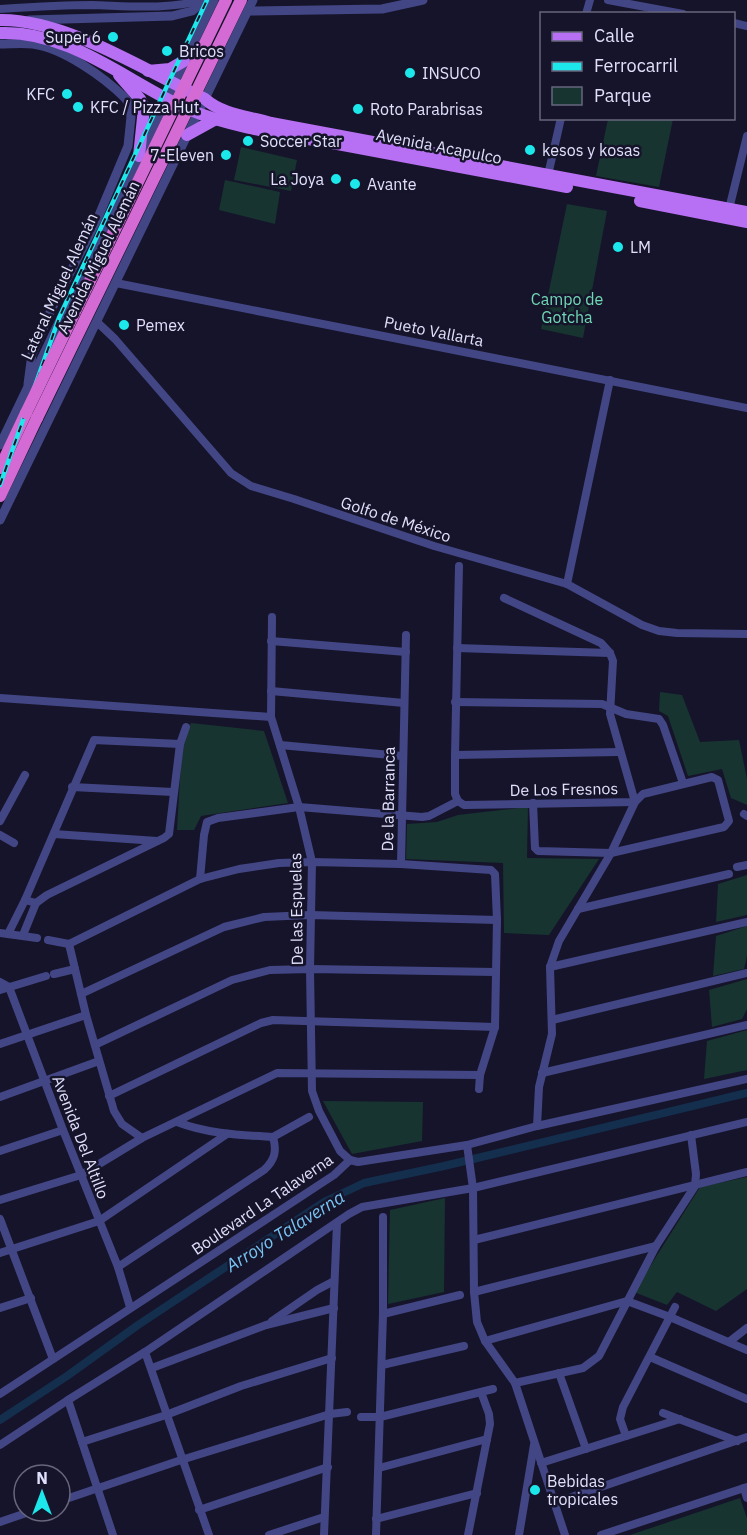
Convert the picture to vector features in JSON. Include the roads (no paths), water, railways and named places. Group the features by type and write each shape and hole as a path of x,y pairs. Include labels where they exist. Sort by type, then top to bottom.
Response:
{"highway":[{"name":"Avenida Miguel Alemán","path":"0,496 32,416 226,0"},
{"name":"Avenida Miguel Alemán","path":"0,468 32,416 241,0"}],"main road":[{"path":"0,11 15,20"},
{"path":"0,20 15,20"},
{"name":"Avenida Acapulco","path":"15,20 46,26 81,39 205,99 215,108 271,123 747,212"},
{"path":"0,33 29,34 69,47"},
{"path":"33,44 69,47"},
{"name":"Avenida Acapulco","path":"69,47 115,69 166,98 216,119 270,132 747,222"},
{"path":"148,71 170,69 187,57"},
{"path":"115,69 140,99 144,108 139,156"},
{"path":"187,135 216,119"}],"street":[{"path":"0,11 90,5 170,5 204,0"},
{"path":"15,20 184,14 196,9 204,0"},
{"name":"Lateral Miguel Alemán","path":"0,445 101,222 139,156 214,0"},
{"path":"0,520 253,0"},
{"path":"248,11 382,9 423,0"},
{"path":"613,0 673,12"},
{"path":"90,5 91,19"},
{"path":"0,44 33,44 55,51 86,68 118,91 129,104 131,117 128,146 101,222"},
{"path":"187,57 208,69 219,67"},
{"path":"548,175 561,120"},
{"path":"146,141 162,132 173,133 177,137 180,151"},
{"path":"729,209 747,136"},
{"name":"Pueto Vallarta","path":"116,283 747,408"},
{"name":"Golfo de México","path":"97,322 115,339 241,482 434,546 567,584 642,625 660,631 747,634"},
{"path":"567,584 610,380"},
{"path":"200,879 207,822 218,818 299,807 429,816 458,801 455,794 455,702 459,566"},
{"path":"504,597 601,643 610,653 615,668 610,714 634,802 611,853 560,941 550,967 552,1034 542,1072 537,1126"},
{"name":"De las Espuelas","path":"272,617 271,717 299,807 312,862 310,915 312,1091 319,1111 340,1151 350,1160"},
{"name":"De la Barranca","path":"406,635 401,864 493,871 495,874 497,920 495,1027 480,1075 479,1089"},
{"path":"272,641 406,652"},
{"path":"457,648 610,653"},
{"path":"271,691 404,703"},
{"path":"0,698 271,717"},
{"path":"455,702 602,704 626,714 659,719 683,783"},
{"path":"23,935 36,903 47,895 158,842 169,834 180,744 186,727"},
{"path":"37,938 4,933 25,900 90,745 94,740 180,744"},
{"path":"280,745 402,756"},
{"path":"455,756 619,752"},
{"path":"0,821 25,775"},
{"name":"De Los Fresnos","path":"458,801 464,805 634,802 643,794 683,783 717,778 729,821 724,827 611,853"},
{"path":"72,787 173,792"},
{"path":"533,803 537,851 611,853"},
{"path":"54,834 158,842"},
{"path":"0,836 14,843"},
{"path":"48,940 69,944 200,879 249,868 279,863 312,862 401,864"},
{"path":"737,867 747,865"},
{"path":"578,909 729,874"},
{"path":"25,900 36,903"},
{"path":"81,994 224,927 264,917 310,915 497,920"},
{"path":"550,967 747,921"},
{"path":"69,944 86,1015 114,1111 122,1124 142,1138"},
{"path":"0,990 75,969"},
{"path":"95,1045 241,977 270,970 495,972"},
{"path":"552,1020 747,973"},
{"path":"0,982 9,987"},
{"name":"Avenida Del Altillo","path":"9,987 118,1267 130,1307"},
{"path":"0,1044 86,1015"},
{"path":"110,1096 261,1023 285,1019 495,1027"},
{"path":"542,1072 747,1025"},
{"path":"0,1096 99,1062"},
{"path":"0,1200 81,1175 142,1138 270,1076 311,1072 480,1075"},
{"name":"Boulevard La Talaverna","path":"0,1394 333,1175 350,1160 358,1162 467,1149 537,1126 747,1079"},
{"path":"177,1122 195,1129 273,1137 309,1117"},
{"path":"0,1445 362,1208 473,1188 747,1122"},
{"path":"0,1151 63,1130"},
{"path":"0,1253 99,1221 227,1134"},
{"path":"516,1383 583,1368 599,1356 656,1246 694,1186 696,1174 691,1135"},
{"path":"118,1267 264,1170 274,1159 276,1147 273,1137"},
{"path":"467,1149 473,1188 474,1292 477,1322 485,1341 516,1383 565,1535"},
{"path":"474,1240 747,1172"},
{"path":"376,1535 382,1365 383,1216"},
{"path":"0,1219 53,1359"},
{"path":"324,1535 337,1223"},
{"path":"474,1292 656,1246"},
{"path":"266,1325 334,1281"},
{"path":"383,1314 460,1295"},
{"path":"0,1308 31,1298"},
{"path":"485,1341 627,1301 747,1350"},
{"path":"626,1436 620,1414 675,1307"},
{"path":"152,1368 266,1325 334,1308"},
{"path":"729,1342 747,1328"},
{"path":"382,1365 464,1346"},
{"path":"144,1352 152,1368 166,1415 209,1535"},
{"path":"650,1357 747,1399"},
{"path":"82,1442 166,1415 241,1386 332,1358"},
{"path":"559,1373 586,1449"},
{"path":"361,1417 380,1417 493,1389"},
{"path":"468,1535 487,1438 489,1414 481,1392"},
{"path":"68,1400 114,1535"},
{"path":"72,1497 330,1414 347,1412"},
{"path":"663,1413 737,1441"},
{"path":"541,1463 680,1419"},
{"path":"554,1503 747,1437"},
{"path":"378,1468 487,1438"},
{"path":"519,1535 534,1443"},
{"path":"200,1510 327,1467"},
{"path":"601,1535 745,1487 747,1498"},
{"path":"376,1519 477,1493"},
{"path":"270,1535 324,1517"}],"waterway":[{"name":"Arroyo Talaverna","path":"0,1420 324,1202 364,1183 747,1093"}],"railway":[{"path":"0,485 59,318 207,0"}],"place":[{"name":"Super 6","path":"113,37"},
{"name":"Bricos","path":"167,51"},
{"name":"INSUCO","path":"410,73"},
{"name":"KFC","path":"67,94"},
{"name":"KFC / Pizza Hut","path":"78,107"},
{"name":"Roto Parabrisas","path":"358,109"},
{"name":"Soccer Star","path":"248,141"},
{"name":"kesos y kosas","path":"530,150"},
{"name":"7-Eleven","path":"226,155"},
{"name":"La Joya","path":"336,179"},
{"name":"Avante","path":"355,184"},
{"name":"LM","path":"618,247"},
{"name":"Pemex","path":"124,325"},
{"name":"Bebidas tropicales","path":"535,1490"}],"park label":[{"name":"Campo de Gotcha","path":"567,308"}]}
